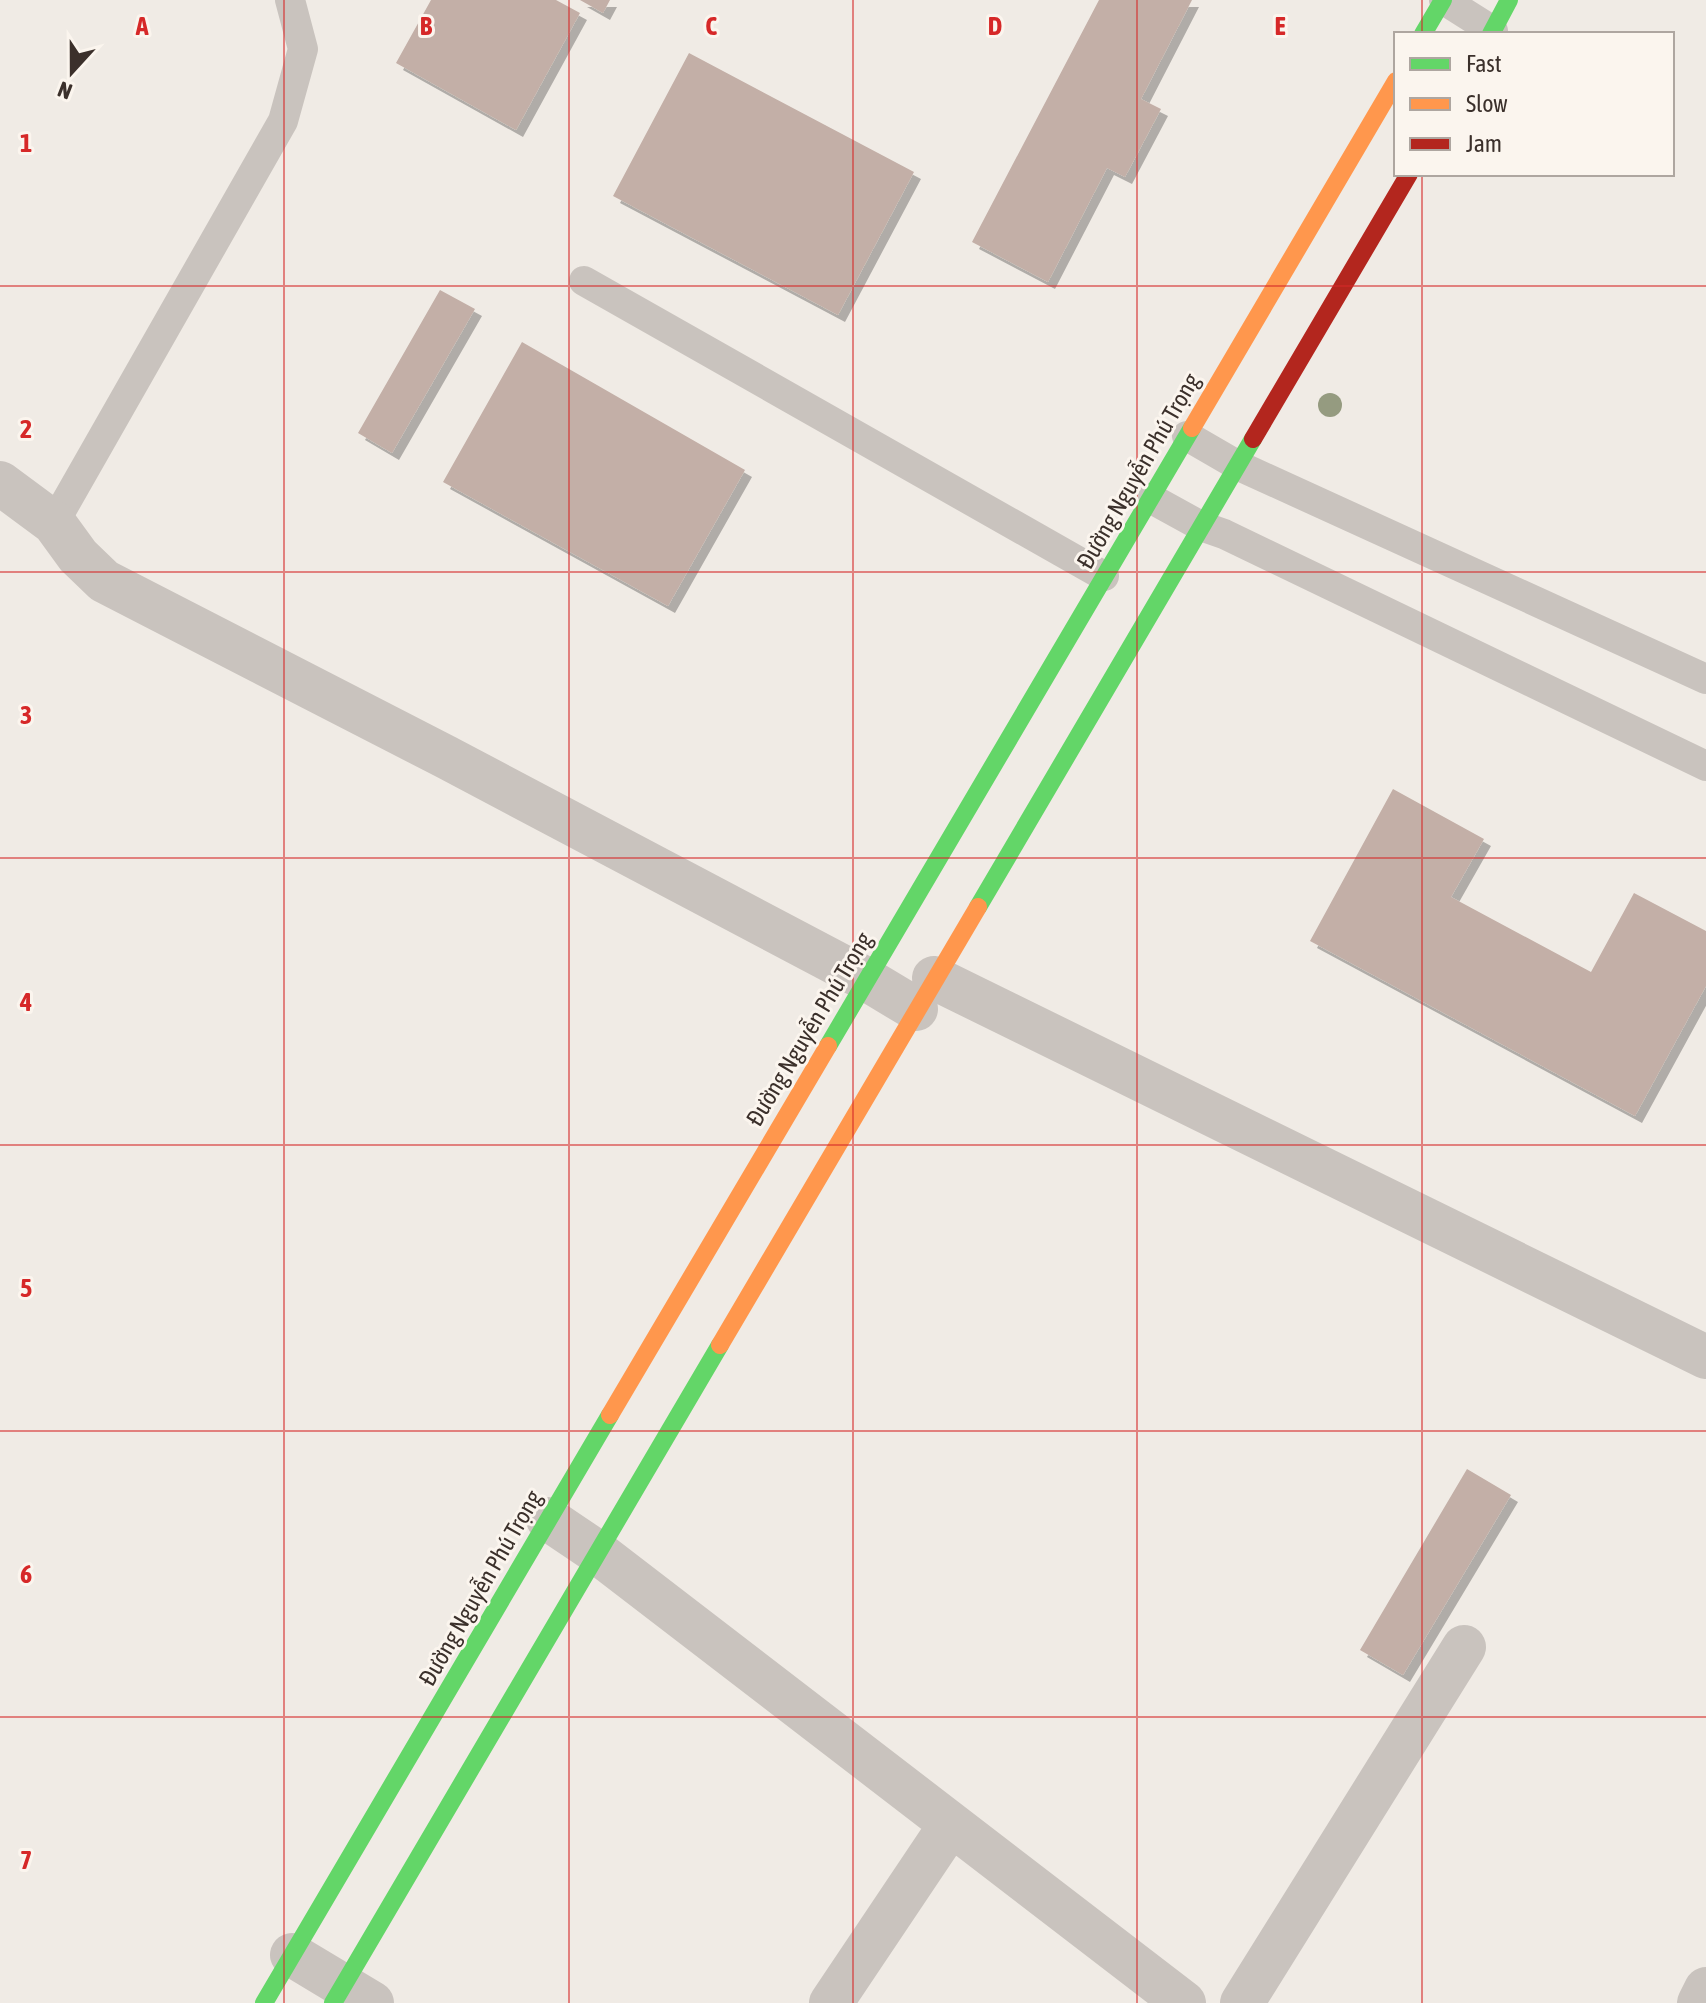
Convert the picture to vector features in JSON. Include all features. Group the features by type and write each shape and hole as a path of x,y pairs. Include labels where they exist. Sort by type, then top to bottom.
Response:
{"street":[{"path":"1424,32 1444,0"},
{"path":"1492,32 1509,0"},
{"name":"Đường Nguyễn Phú Trọng","path":"264,2003 1394,84"},
{"path":"292,1955 349,1997 597,1552 1408,176"},
{"path":"0,483 54,523 78,556 104,581 866,979 925,993 1706,1357"},
{"path":"548,1519 597,1552 1184,2003"},
{"path":"1242,2003 1464,1647"},
{"path":"831,2003 951,1824"},
{"path":"1699,2003 1706,1989"}],"lane":[{"path":"54,523 283,121 303,49 290,0"},
{"path":"1444,0 1492,32"},
{"path":"584,281 1104,576"},
{"path":"1187,436 1237,465 1706,679"},
{"path":"1150,498 1201,526 1224,534 1706,766"}],"building":[{"path":"431,0 556,0 580,13 516,130 396,63"},
{"path":"580,0 610,0 603,13"},
{"path":"1099,0 1192,0 1141,99 1161,109 1125,177 1107,168 1048,282 972,242"},
{"path":"689,53 914,172 838,315 613,196"},
{"path":"440,290 475,309 392,453 358,433"},
{"path":"522,342 745,470 668,606 443,482"},
{"path":"1393,789 1484,839 1451,897 1591,972 1634,893 1706,931 1706,986 1635,1116 1310,941"},
{"path":"1467,1469 1511,1495 1403,1675 1360,1650"}],"traffic: fast":[{"path":"1424,32 1443,0"},
{"path":"1492,32 1509,0"},
{"path":"828,1046 1192,428"},
{"path":"978,907 1253,439"},
{"path":"333,2003 720,1345"},
{"path":"264,2003 610,1415"}],"traffic: slow":[{"path":"1192,428 1394,84"},
{"path":"720,1345 978,907"},
{"path":"610,1415 828,1046"}],"traffic: jam":[{"path":"1253,439 1408,176"}]}
